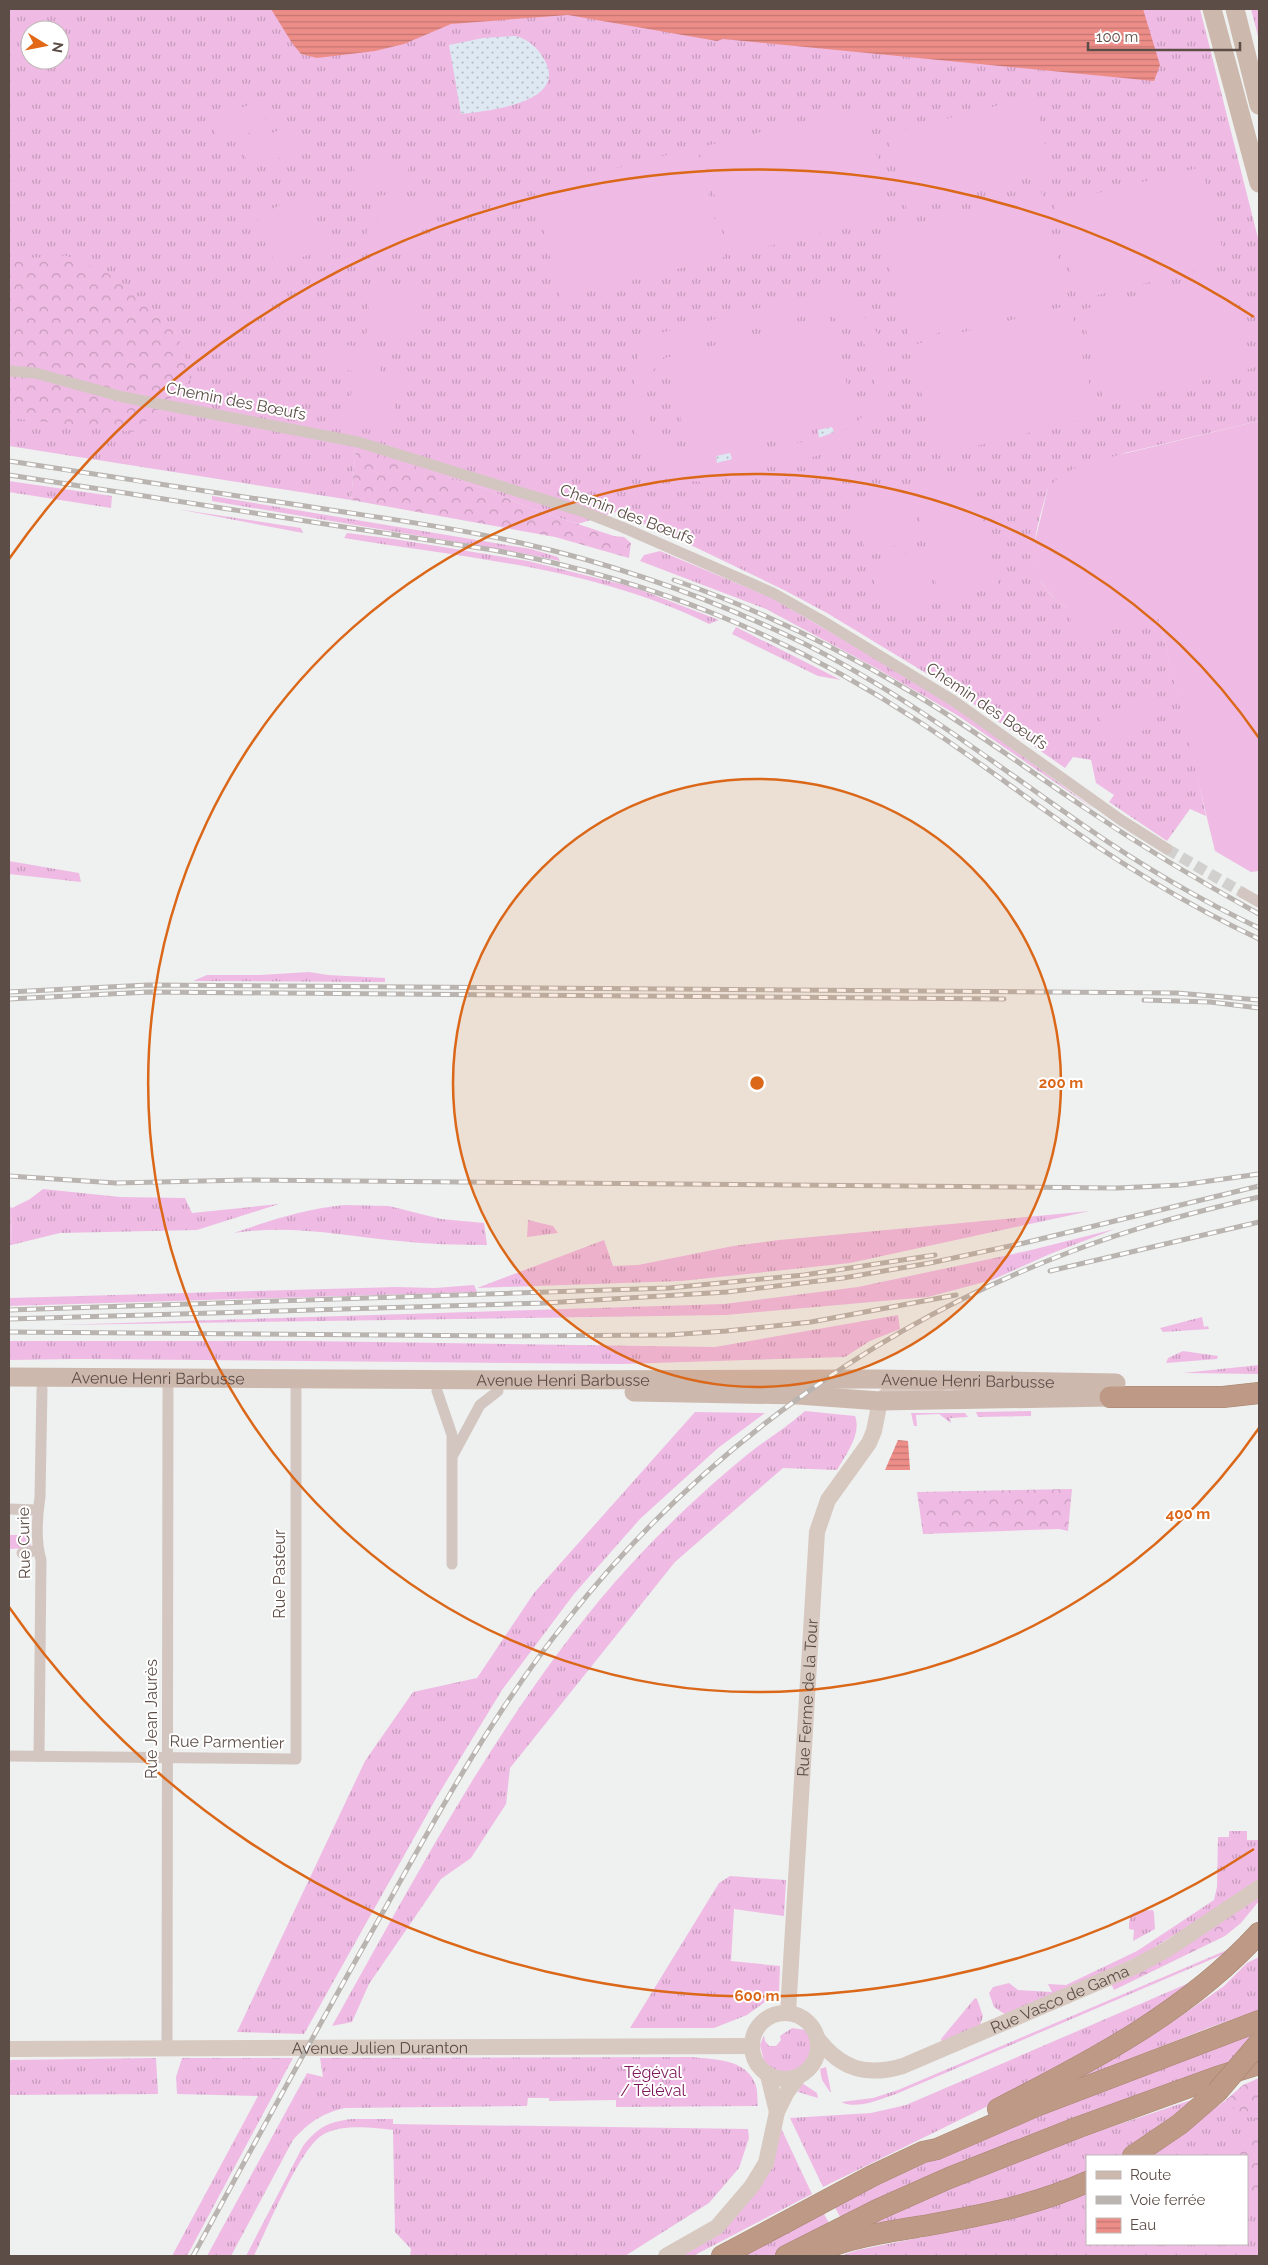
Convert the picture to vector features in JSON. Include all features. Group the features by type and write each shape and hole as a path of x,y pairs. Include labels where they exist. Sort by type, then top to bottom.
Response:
{"highway":[{"path":"1113,1390 1259,1383"},
{"path":"1113,1390 1223,1397 1259,1393"},
{"path":"1223,1397 1259,1404"},
{"path":"923,2152 932,2142 1138,2033 1197,1992 1239,1956 1259,1932"},
{"path":"722,2256 872,2176 923,2152 937,2149 1036,2106 1259,2021"},
{"path":"1135,2155 1180,2124 1217,2092 1259,2043"},
{"path":"786,2256 877,2210 949,2178 1079,2127 1217,2077 1259,2064"},
{"path":"807,2256 842,2243 899,2230 975,2217 1041,2201 1086,2182"}],"main road":[{"path":"1212,9 1259,182"},
{"path":"1235,9 1259,105"},
{"name":"Avenue Henri Barbusse","path":"9,1377 945,1381 1113,1390"},
{"name":"Avenue Henri Barbusse","path":"9,1389 296,1389 798,1394 880,1401 1113,1390"}],"street":[{"name":"Chemin des Bœufs","path":"9,371 41,374 123,397 358,442 581,511 622,527 773,593 821,620 946,695 1121,820 1167,850"},
{"path":"1243,893 1259,902"},
{"path":"880,1401 891,1391 920,1391 945,1381"},
{"name":"Rue Curie","path":"39,1756 41,1560 38,1550 38,1510 40,1497 42,1389"},
{"name":"Rue Jean Jaurès","path":"167,2049 168,1389"},
{"name":"Rue Pasteur","path":"296,1389 296,1758"},
{"path":"437,1391 452,1435 452,1564"},
{"path":"453,1455 480,1405 498,1391"},
{"name":"Rue Ferme de la Tour","path":"788,2012 817,1532 828,1500 869,1443 874,1431 880,1401"},
{"path":"9,1509 38,1510"},
{"path":"22,1553 38,1550"},
{"name":"Rue Parmentier","path":"9,1756 296,1758"},
{"name":"Rue Vasco de Gama","path":"812,2065 845,2065 872,2071 891,2069 952,2046 1134,1967 1166,1950 1259,1888"},
{"path":"666,2256 717,2227 752,2186 766,2163 777,2112 787,2092 798,2077 812,2065 818,2050 815,2030 806,2020 788,2012 775,2014 762,2022 755,2030 752,2046 756,2062 768,2075 783,2080 798,2077"},
{"name":"Rue Vasco de Gama","path":"817,2038 829,2052 845,2065"},
{"name":"Avenue Julien Duranton","path":"9,2049 523,2045 752,2046"},
{"path":"768,2075 777,2112"}],"green space":[{"path":"9,9 1200,9 1259,242 1259,421 1125,453 1048,488 1035,538 1034,554 1036,569 1042,583 1052,596 1068,608 1159,619 1206,816 1190,809 1167,841 1109,802 1114,795 1096,783 1091,760 1073,757 1065,768 952,689 827,613 674,537 616,512 578,524 530,508 488,490 356,448 351,500 9,446"},
{"path":"1251,9 1259,9 1259,40"},
{"path":"1034,96 1051,171 907,210 887,134"},
{"path":"258,101 268,125 220,145 210,121"},
{"path":"864,106 892,215 730,256 702,147"},
{"path":"289,126 299,150 251,170 241,146"},
{"path":"697,147 724,257 560,299 534,190"},
{"path":"355,159 409,164 406,190 353,185"},
{"path":"1202,167 1226,263 1078,300 1054,204"},
{"path":"1041,191 1069,300 910,340 880,233"},
{"path":"306,194 328,246 277,268 256,216"},
{"path":"379,195 431,200 429,226 421,225 419,251 365,246 368,220 377,221"},
{"path":"67,256 116,277 177,334 192,378 134,432 18,419 9,416 9,323 20,322 9,319 9,262 29,258"},
{"path":"1228,272 1253,368 1105,406 1081,310"},
{"path":"371,284 423,289 418,342 366,337"},
{"path":"849,285 856,310 872,324 882,342 890,380 887,406 882,417 864,438 841,450 707,482 690,481 661,469 641,447 635,433 631,400 639,363 633,340","holes":["811,314 828,316 665,358 692,461 856,419 829,316 844,323 856,333 865,345 871,360 874,376 873,392 868,407 856,423 832,434 732,460 702,465 678,458 666,448 656,434 650,418 647,401 648,384 654,369 665,356 675,350 693,344"]},
{"path":"1070,305 1097,415 938,456 909,346"},
{"path":"330,344 382,348 380,374 407,376 404,402 395,401 393,427 340,422 343,396 351,396 353,371 328,368"},
{"path":"1259,421 1259,871 1251,872 1215,851 1159,619 1075,639 1068,608 1058,602 1046,589 1036,573 1033,549 1048,488 1062,474 1090,462"},
{"path":"356,447 488,490 530,508 614,536 624,537 631,543 629,558 555,537 351,500"},
{"path":"969,468 999,586 941,602 910,483"},
{"path":"9,481 112,496 111,508 9,492"},
{"path":"907,485 921,539 866,553 852,499"},
{"path":"212,496 531,549 558,557 560,561 212,501"},
{"path":"177,509 301,528 303,533"},
{"path":"347,533 528,561 633,587 719,620 709,624 666,605 576,577 484,559 344,538"},
{"path":"922,550 936,602 883,616 869,564"},
{"path":"660,551 770,597 949,702 1097,811 957,715 876,668 766,609 640,561 644,555"},
{"path":"736,627 841,680 818,676 732,634"},
{"path":"1153,700 1158,727 1105,739 1099,713"},
{"path":"9,861 79,873 81,882 9,874"},
{"path":"309,972 385,978 385,982 193,981 207,975 260,975"},
{"path":"43,1189 120,1197 185,1198 192,1213 279,1204 197,1230 60,1233 11,1245 12,1208 30,1199"},
{"path":"344,1205 389,1206 441,1219 484,1223 487,1245 421,1243 296,1230 234,1233 288,1216"},
{"path":"9,1206 12,1208 11,1245 9,1245"},
{"path":"1090,1211 850,1263 681,1281 477,1288 604,1240 613,1266 638,1265 733,1246 779,1240"},
{"path":"528,1220 553,1226 558,1233 527,1237"},
{"path":"1115,1229 1050,1254 992,1280 928,1297 726,1315 59,1325 724,1304 858,1287 1027,1251"},
{"path":"474,1285 477,1292 9,1306 9,1298 397,1287 435,1288"},
{"path":"898,1315 900,1329 870,1341 845,1357 622,1364 9,1360 9,1341 308,1341 715,1347"},
{"path":"1202,1317 1204,1327 1208,1326 1209,1329 1163,1332 1160,1328"},
{"path":"1183,1351 1218,1356 1217,1359 1166,1363 1168,1358"},
{"path":"1259,1365 1259,1374 1183,1373"},
{"path":"805,1411 855,1416 857,1423 855,1437 837,1470 783,1468 675,1562 510,1768 506,1804 471,1858 441,1879 369,1984 352,2022 332,2026 463,1796 534,1686 573,1633 615,1582 676,1518 742,1459"},
{"path":"1031,1411 1031,1416 978,1417 976,1412"},
{"path":"695,1412 765,1413 718,1448 640,1519 574,1594 502,1690 438,1795 304,2034 237,2032 365,1761 413,1692 477,1678 534,1593"},
{"path":"911,1413 965,1413 968,1417 950,1418 951,1423 939,1414 916,1415 917,1426 914,1426"},
{"path":"1072,1489 1068,1531 1059,1529 923,1534 917,1492"},
{"path":"9,1535 30,1535 31,1548 9,1549"},
{"path":"1229,1831 1247,1831 1247,1840 1259,1840 1259,1881 1144,1954 1006,2015 994,2007 989,1993 993,1987 1009,1983 1018,1990 1052,1992 1048,1984 1066,1985 1137,1951 1214,1900 1217,1887 1218,1837 1229,1837"},
{"path":"730,1876 786,1880 784,1916 734,1909 731,1961 780,1966 779,1992 747,2015 714,2028 630,2028 719,1883"},
{"path":"1259,1897 1259,1901 1241,1923 1225,1936 1114,1990 1110,1981"},
{"path":"1153,1910 1155,1929 1133,1941 1134,1930 1129,1929 1132,1914 1137,1911"},
{"path":"1234,1947 1238,1948 896,2094 861,2104 854,2105 841,2102 873,2098 898,2090"},
{"path":"1259,1957 1259,2010 1208,2028 1062,2086 1171,2023 1224,1986 1247,1963"},
{"path":"1205,1976 1157,2013 1049,2076 823,2187 790,2118 871,2113 906,2105"},
{"path":"975,1998 983,2016 980,2025 942,2043 941,2039"},
{"path":"792,2028 806,2030 810,2041 810,2052 807,2060 800,2067 792,2071 773,2068 764,2061 760,2045 764,2035 765,2041 769,2046 776,2046 781,2040 780,2036"},
{"path":"1259,2031 1224,2071 842,2220 834,2206 959,2147"},
{"name":"Tégéval / Téléval","path":"692,2057 728,2062 744,2069 755,2083 758,2106 616,2107 616,2100 549,2101 549,2098 528,2098 527,2106 345,2108 329,2113 310,2124 293,2140 231,2256 207,2256 307,2073 323,2077 320,2058"},
{"path":"156,2058 158,2094 9,2095 9,2060"},
{"path":"182,2058 293,2058 187,2256 172,2256 258,2096 177,2094 176,2077"},
{"path":"826,2067 831,2092 822,2080 820,2069"},
{"path":"1259,2078 1258,2120 1236,2111 1226,2100 1243,2085"},
{"path":"802,2083 817,2093 818,2098 798,2092"},
{"path":"1259,2090 1259,2256 840,2256 858,2250 963,2229 1086,2192 1086,2245 1248,2245 1248,2155 1151,2155 1226,2100"},
{"path":"1203,2096 1145,2142 1122,2155 1086,2155 1086,2176 1023,2198 847,2231 1037,2152"},
{"path":"352,2119 393,2119 393,2124 748,2129 749,2138 739,2168 709,2203 625,2256 410,2256 411,2249 395,2232 393,2130 356,2127 337,2129 321,2136 312,2144 294,2173 254,2256 246,2256 303,2146 324,2126"},
{"path":"780,2126 812,2194 693,2256 681,2256 710,2239"},
{"path":"1259,2133 1259,2191 1248,2216 1248,2155 1235,2155 1247,2140"},
{"path":"823,2212 830,2225 773,2256 738,2256"},
{"path":"1089,2245 1104,2245 1094,2256 1089,2256"},
{"path":"1113,2245 1125,2245 1119,2256 1113,2256 1110,2251"}],"sand":[{"path":"515,36 532,44 544,59 549,74 546,86 536,95 522,102 506,107 461,114 449,45 483,38"},
{"path":"832,427 834,432 819,438 818,430"},
{"path":"730,453 732,459 717,463 716,456"}],"water":[{"path":"271,9 1143,9 1160,65 1154,81 723,39 717,41 568,15 451,24 404,44 375,51 317,58 301,54"},
{"path":"898,1440 908,1441 910,1470 885,1470"}],"tunnel":[{"path":"1167,849 1243,893"}],"railway":[{"path":"9,461 410,522 493,537 593,562 700,598 803,643 876,684 946,729 1126,853 1191,893 1259,928"},
{"path":"9,475 493,550 550,562 661,594 766,636 868,690 918,721 1121,862 1175,895 1259,939"},
{"path":"674,580 793,628 850,657 952,717 1127,836 1259,914"},
{"path":"9,992 148,985 1177,993 1259,1000"},
{"path":"9,999 149,992 1004,999"},
{"path":"1144,1000 1210,1002 1259,1008"},
{"path":"9,1176 116,1183 245,1180 1117,1188 1181,1185 1259,1174"},
{"path":"9,1319 545,1303 727,1292 843,1278 930,1263 1024,1243 1259,1186"},
{"path":"193,2256 313,2036 429,1831 494,1722 542,1652 568,1619 619,1559 674,1502 732,1450 794,1401 859,1357 927,1317 997,1282 1093,1243 1164,1221 1259,1197"},
{"path":"1050,1271 1259,1222"},
{"path":"9,1310 669,1288 804,1275 935,1255"},
{"path":"9,1332 507,1336 668,1335 811,1322 956,1295"}]}
